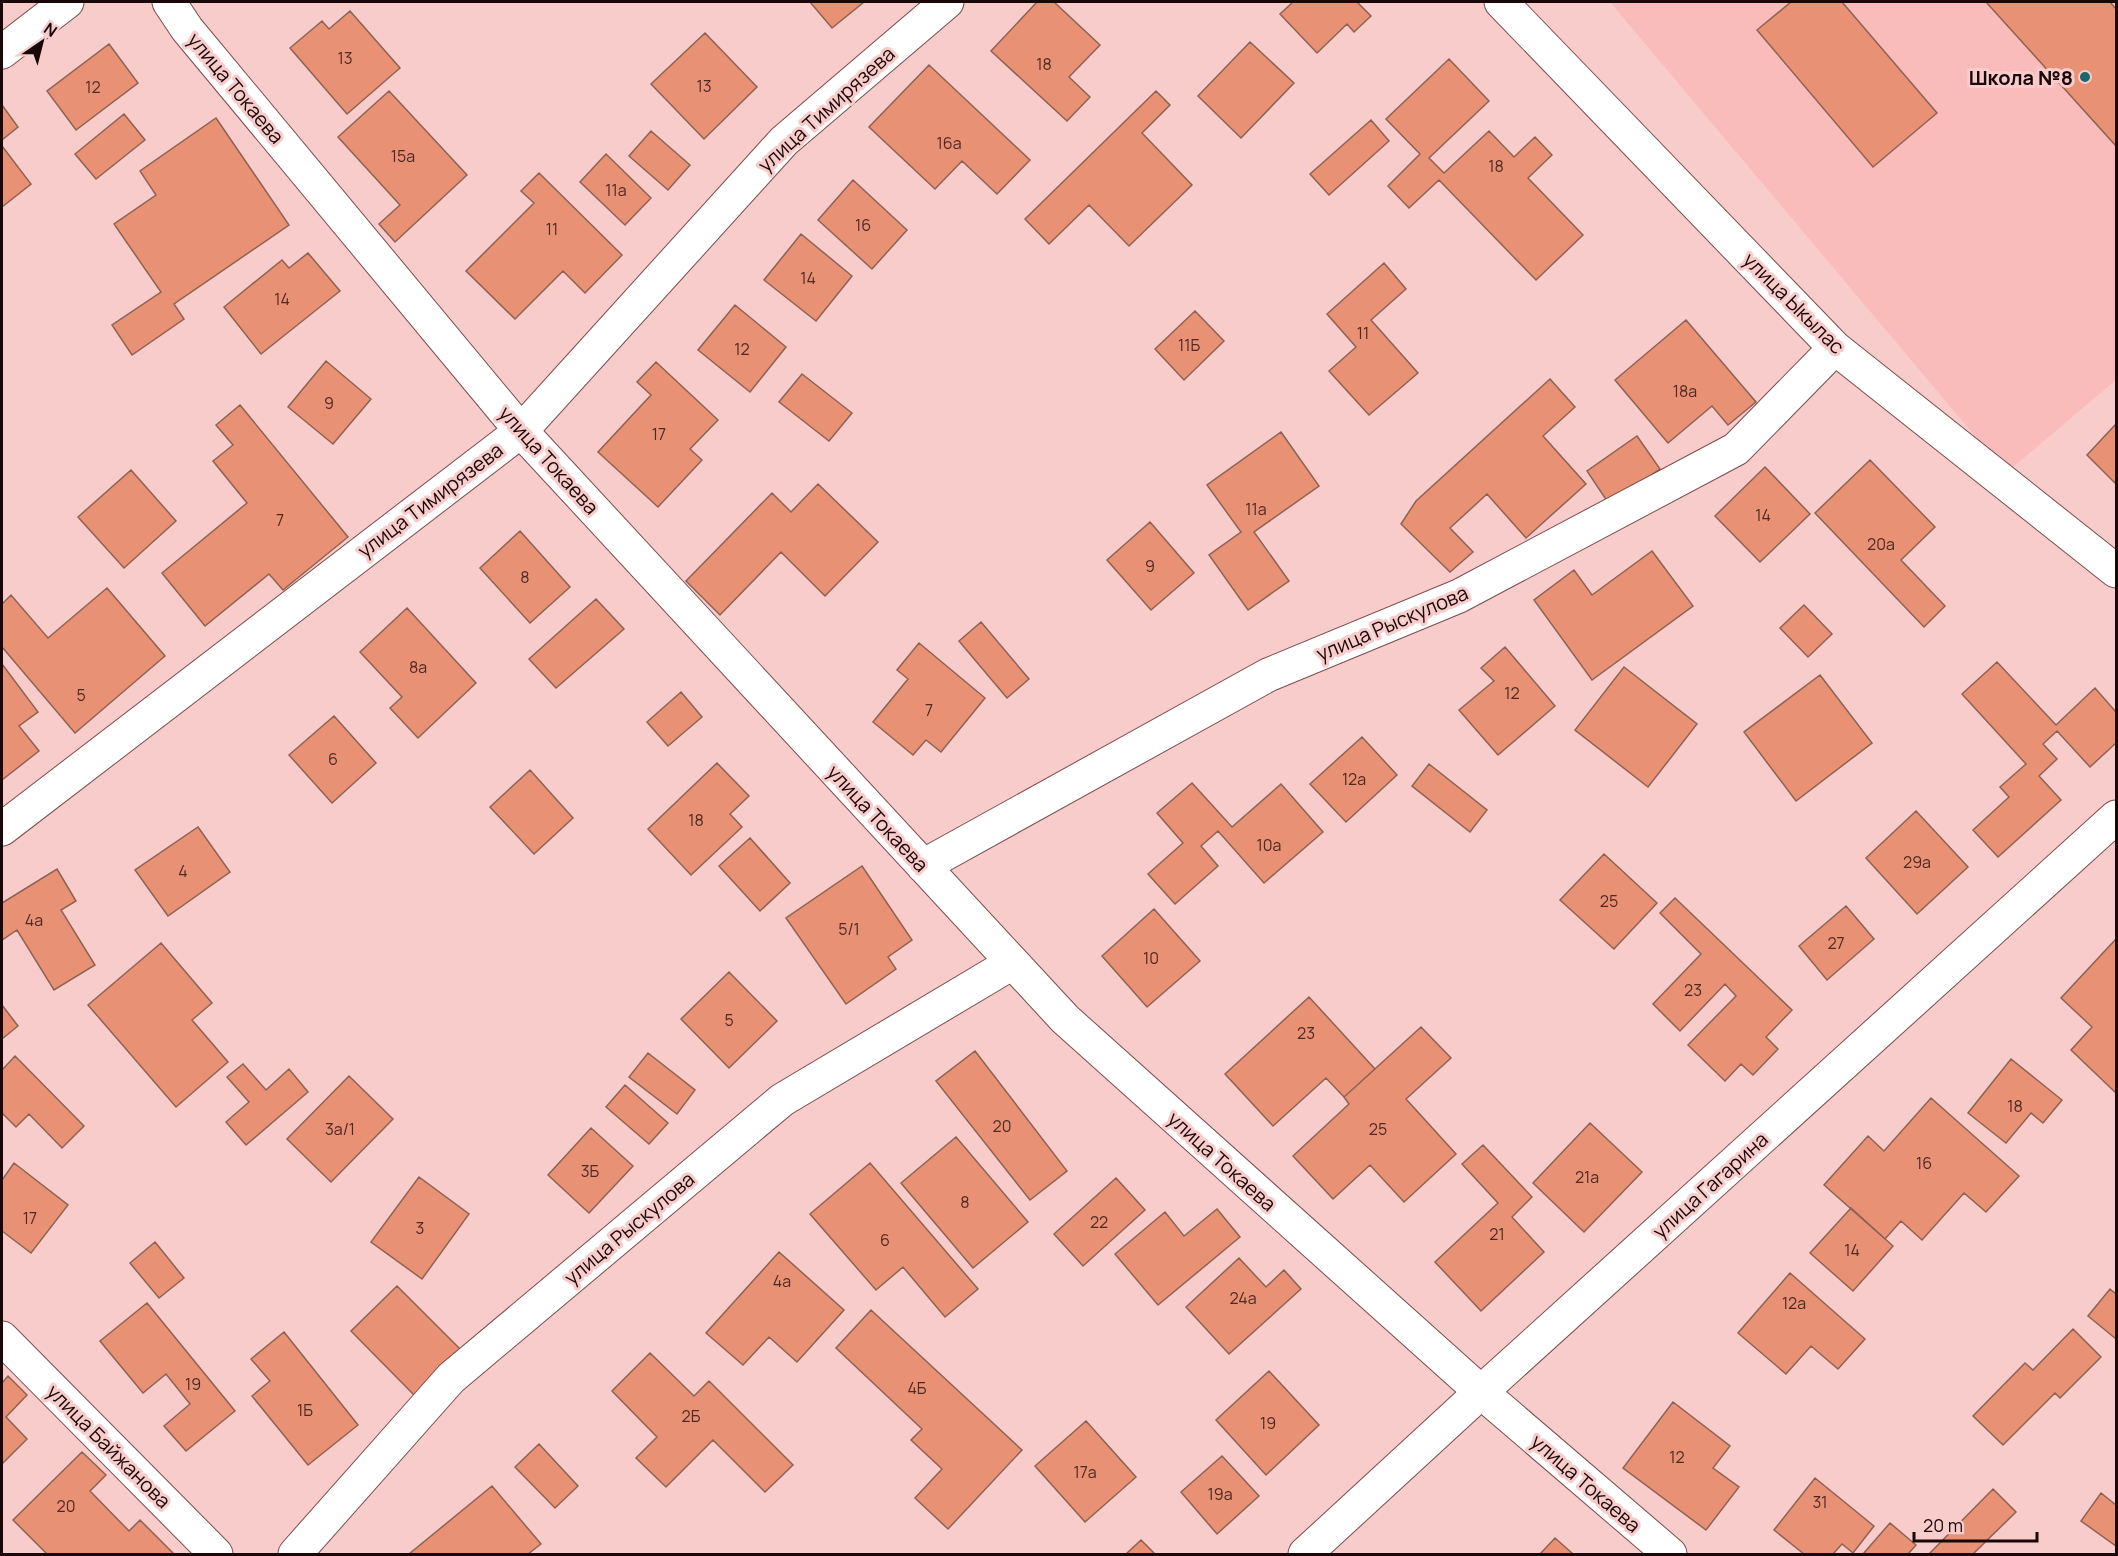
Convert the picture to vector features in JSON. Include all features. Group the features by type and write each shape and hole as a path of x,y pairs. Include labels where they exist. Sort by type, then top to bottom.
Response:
{"street":[{"path":"2,52 67,2"},
{"name":"улица Токаева","path":"169,2 187,29 521,431 1065,1020 1481,1392 1670,1554"},
{"name":"улица Тимирязева","path":"2,829 521,431 784,141 947,2"},
{"name":"улица Ыкылас","path":"1500,2 1835,348 2116,572"},
{"name":"улица Рыскулова","path":"923,866 1268,675 1459,596 1737,449 1835,348"},
{"name":"улица Гагарина","path":"1305,1554 2116,817"},
{"name":"улица Рыскулова","path":"295,1554 451,1378 782,1100 1012,963"},
{"name":"улица Байжанова","path":"2,1338 216,1554"}],"shaded area":[{"path":"1610,2 2116,2 2116,380 2006,473"}],"building":[{"path":"810,2 864,2 832,28"},
{"path":"1037,2 1054,2 1100,45 1069,77 1090,97 1067,121 991,51"},
{"path":"1293,2 1357,2 1371,16 1354,32 1347,24 1317,53 1280,14"},
{"path":"1791,2 1842,2 1937,113 1873,167 1757,30"},
{"name":"Школа №8","path":"1986,2 2110,2 2116,9 2116,146"},
{"path":"350,11 400,68 347,114 290,48 322,21 329,29"},
{"path":"705,33 757,87 704,139 651,84"},
{"path":"1250,42 1294,83 1241,138 1198,96"},
{"path":"109,44 138,83 76,130 47,91"},
{"path":"1449,59 1489,101 1429,158 1444,173 1489,131 1514,157 1535,137 1552,155 1528,178 1583,235 1536,280 1439,180 1409,208 1388,186 1420,154 1386,119"},
{"path":"929,65 1030,160 997,194 962,161 935,189 869,127"},
{"path":"389,91 467,175 395,242 379,224 400,205 338,137"},
{"path":"1156,91 1170,105 1142,133 1192,185 1129,246 1089,205 1049,244 1025,219"},
{"path":"2,105 18,127 2,140"},
{"path":"124,114 145,140 96,179 75,154"},
{"path":"216,118 289,225 174,304 184,319 132,355 112,325 161,292 114,224 156,195 140,171"},
{"path":"1371,120 1389,141 1329,195 1310,174"},
{"path":"651,131 690,165 668,190 629,156"},
{"path":"2,146 31,184 2,207"},
{"path":"606,154 651,198 625,225 580,182"},
{"path":"539,173 622,255 585,293 563,271 515,319 466,271 534,203 521,191"},
{"path":"853,180 907,230 872,269 818,220"},
{"path":"801,234 852,276 816,321 764,280"},
{"path":"308,253 340,291 261,354 224,307 282,260 289,268"},
{"path":"1384,263 1406,289 1371,320 1418,373 1369,415 1329,371 1356,347 1327,314"},
{"path":"735,305 786,347 750,392 698,350"},
{"path":"1195,311 1224,341 1184,380 1155,349"},
{"path":"1686,320 1756,402 1728,425 1712,406 1668,443 1615,380"},
{"path":"326,361 371,399 333,444 288,407"},
{"path":"656,362 718,420 690,449 702,460 658,507 598,452 651,395 637,382"},
{"path":"802,374 852,413 829,441 779,402"},
{"path":"1550,379 1575,407 1543,436 1586,484 1526,538 1487,494 1450,528 1473,552 1450,572 1401,524 1416,501"},
{"path":"240,405 348,537 283,590 269,574 205,626 162,573 247,503 213,461 233,445 216,425"},
{"path":"2116,424 2116,484 2087,455"},
{"path":"1281,432 1319,486 1254,532 1289,581 1248,610 1209,555 1241,532 1207,485"},
{"path":"1637,436 1660,469 1609,504 1587,471"},
{"path":"1870,460 1935,527 1901,560 1945,606 1924,627 1815,513"},
{"path":"1765,467 1810,514 1760,562 1715,516"},
{"path":"131,470 176,521 124,568 78,517"},
{"path":"818,484 878,542 825,596 781,552 720,615 686,581 772,493 791,512"},
{"path":"1150,522 1194,573 1151,610 1107,560"},
{"path":"520,531 570,587 530,623 480,568"},
{"path":"1652,551 1693,606 1592,680 1534,600 1574,570 1592,595"},
{"path":"107,588 165,656 75,733 2,647 2,604 11,595 48,638"},
{"path":"596,599 624,629 556,688 529,659"},
{"path":"1804,605 1832,634 1808,657 1780,628"},
{"path":"407,608 476,683 418,738 390,708 402,697 360,652"},
{"path":"981,622 1029,679 1007,698 959,641"},
{"path":"919,643 985,698 941,752 926,740 913,755 873,722 908,679 897,670"},
{"path":"1505,647 1555,706 1498,755 1459,710 1494,681 1481,668"},
{"path":"1997,662 2056,725 2095,688 2116,712 2116,743 2090,767 2057,731 2043,744 2057,759 2039,776 2061,800 1998,857 1973,830 2009,797 2000,787 2026,764 1962,694"},
{"path":"2,664 38,712 19,726 39,751 2,780"},
{"path":"1624,667 1697,724 1648,787 1575,730"},
{"path":"1820,675 1872,743 1796,801 1744,732"},
{"path":"681,692 702,717 668,746 647,722"},
{"path":"334,716 376,763 332,803 289,755"},
{"path":"1362,737 1397,775 1346,822 1310,784"},
{"path":"717,763 749,796 730,814 742,827 691,875 648,829"},
{"path":"1429,764 1487,810 1470,832 1412,786"},
{"path":"530,770 573,818 534,854 490,807"},
{"path":"1192,783 1232,827 1281,784 1323,832 1264,883 1218,831 1201,846 1218,866 1175,904 1148,874 1183,843 1157,813"},
{"path":"1916,811 1968,867 1917,914 1866,858"},
{"path":"198,827 230,872 168,916 135,870"},
{"path":"750,838 790,883 760,911 719,866"},
{"path":"1604,854 1657,903 1614,949 1560,900"},
{"path":"862,866 912,940 888,957 896,969 846,1004 786,918"},
{"path":"57,869 76,901 61,910 95,965 54,990 17,930 2,940 2,903"},
{"path":"1675,898 1792,1010 1766,1037 1778,1049 1753,1075 1741,1064 1725,1081 1688,1045 1736,996 1725,984 1680,1031 1653,1004 1701,954 1660,913"},
{"path":"1846,906 1874,939 1827,980 1799,946"},
{"path":"1154,909 1200,961 1147,1007 1102,956"},
{"path":"2116,939 2116,1093 2071,1050 2092,1027 2061,998"},
{"path":"161,943 212,1003 192,1020 228,1062 176,1107 88,1005"},
{"path":"729,972 777,1021 729,1068 681,1019"},
{"path":"1309,997 1375,1069 1344,1097 1326,1078 1273,1126 1225,1074"},
{"path":"2,1005 18,1026 2,1039"},
{"path":"1421,1027 1451,1058 1406,1099 1456,1154 1404,1202 1370,1165 1333,1199 1293,1156 1349,1104 1344,1097"},
{"path":"975,1051 1067,1171 1030,1200 936,1081"},
{"path":"648,1053 695,1090 677,1114 629,1077"},
{"path":"15,1056 84,1126 62,1148 29,1114 16,1127 2,1113 2,1070"},
{"path":"2011,1059 2062,1100 2043,1123 2031,1113 2006,1143 1968,1113"},
{"path":"243,1064 266,1090 289,1069 308,1092 246,1145 226,1122 249,1102 227,1077"},
{"path":"349,1076 393,1119 331,1182 287,1139"},
{"path":"625,1085 668,1123 649,1144 606,1107"},
{"path":"1931,1098 2019,1176 1986,1212 1964,1193 1922,1240 1901,1221 1885,1239 1824,1185 1868,1136 1884,1151"},
{"path":"1590,1123 1642,1172 1584,1232 1533,1183"},
{"path":"591,1128 633,1166 589,1213 548,1175"},
{"path":"956,1137 1028,1222 973,1268 901,1183"},
{"path":"1483,1145 1532,1197 1512,1217 1544,1252 1481,1311 1435,1262 1498,1203 1462,1164"},
{"path":"14,1163 68,1205 31,1253 2,1231 2,1180"},
{"path":"870,1163 978,1289 945,1317 903,1267 876,1290 810,1214"},
{"path":"419,1177 469,1214 422,1279 371,1242"},
{"path":"1116,1178 1145,1210 1083,1266 1054,1234"},
{"path":"1851,1208 1893,1246 1853,1291 1810,1253"},
{"path":"1217,1209 1240,1237 1158,1305 1115,1254 1165,1212 1184,1236"},
{"path":"155,1242 184,1278 159,1298 130,1263"},
{"path":"779,1252 844,1310 797,1362 769,1337 743,1365 706,1333"},
{"path":"1239,1258 1266,1287 1284,1270 1301,1289 1229,1354 1186,1307"},
{"path":"1790,1273 1865,1339 1838,1369 1811,1346 1786,1374 1738,1333"},
{"path":"397,1286 460,1349 414,1395 351,1331"},
{"path":"2110,1289 2116,1294 2116,1339 2088,1316"},
{"path":"147,1303 235,1411 186,1451 164,1426 190,1404 166,1374 143,1393 100,1341"},
{"path":"871,1310 1022,1450 948,1529 915,1498 942,1469 911,1440 922,1429 836,1348"},
{"path":"2073,1329 2101,1357 2060,1398 2055,1393 2003,1445 1973,1416 2025,1363 2033,1370"},
{"path":"284,1332 358,1425 308,1465 252,1396 270,1381 251,1359"},
{"path":"650,1353 694,1396 709,1381 793,1465 765,1492 713,1440 666,1487 636,1458 657,1437 612,1391"},
{"path":"1269,1371 1319,1425 1266,1475 1216,1420"},
{"path":"8,1376 27,1395 6,1417 27,1439 2,1464 2,1383"},
{"path":"1673,1402 1730,1446 1713,1468 1739,1487 1706,1530 1623,1468"},
{"path":"1086,1421 1136,1477 1085,1522 1035,1466"},
{"path":"539,1444 578,1486 555,1508 515,1467"},
{"path":"82,1452 106,1475 90,1491 129,1531 140,1520 174,1554 47,1554 13,1520"},
{"path":"1222,1456 1259,1496 1217,1534 1181,1492"},
{"path":"1815,1478 1874,1526 1853,1553 1842,1544 1833,1554 1804,1554 1774,1530"},
{"path":"492,1486 541,1544 528,1554 409,1554"},
{"path":"1993,1489 2016,1512 1973,1554 1929,1554"},
{"path":"2101,1493 2116,1505 2116,1546 2081,1521"},
{"path":"1890,1523 1916,1545 1908,1554 1863,1554"},
{"path":"1555,1538 1573,1554 1540,1554"},
{"path":"1141,1540 1155,1554 1126,1554"}],"place":[{"name":"Школа №8","path":"2085,77"}]}
